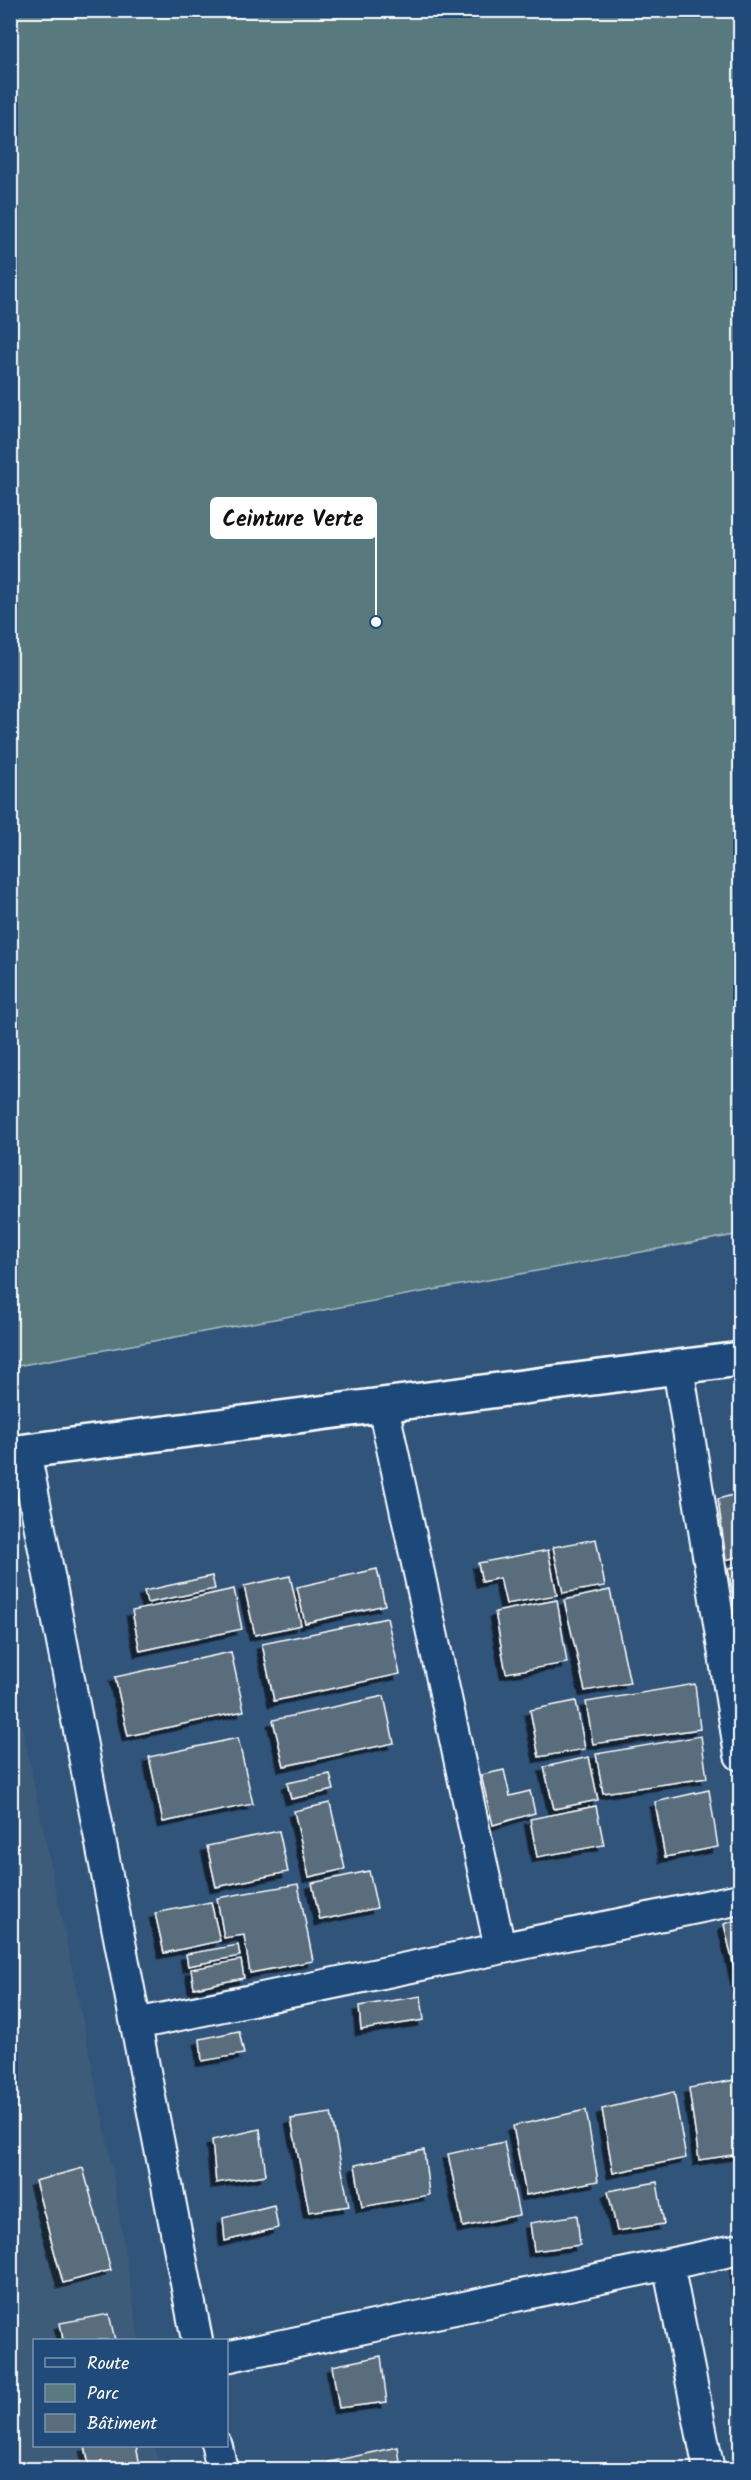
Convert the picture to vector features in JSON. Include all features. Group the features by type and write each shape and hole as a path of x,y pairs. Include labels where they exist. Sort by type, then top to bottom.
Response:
{"street":[{"path":"197,2339 136,2024 18,1452 741,1359"},
{"path":"678,1367 741,1755"},
{"path":"383,1406 500,1948"},
{"path":"136,2024 741,1899"},
{"path":"228,2357 741,2249"},
{"path":"668,2264 710,2469"},
{"path":"218,2447 222,2469"}],"shaded area":[{"path":"10,1667 109,2149 139,2339 33,2339 33,2447 155,2447 159,2469 11,2469"}],"green space":[{"path":"11,10 740,11 740,1234 11,1367"}],"building":[{"path":"740,1493 740,1556 726,1560 718,1499"},
{"path":"596,1539 605,1586 563,1593 553,1547"},
{"path":"548,1550 557,1595 506,1604 500,1578 482,1582 478,1563"},
{"path":"740,1566 740,1605 735,1606 728,1568"},
{"path":"377,1569 385,1605 305,1623 297,1587"},
{"path":"212,1576 215,1589 147,1603 144,1591"},
{"path":"290,1576 301,1625 255,1635 244,1586"},
{"path":"234,1589 242,1629 140,1651 132,1611"},
{"path":"610,1590 630,1683 585,1691 564,1600"},
{"path":"557,1600 567,1663 506,1673 495,1612"},
{"path":"387,1618 400,1674 274,1701 262,1644"},
{"path":"231,1652 244,1711 128,1736 115,1677"},
{"path":"695,1684 700,1729 593,1744 586,1702"},
{"path":"384,1696 394,1743 284,1766 273,1720"},
{"path":"576,1701 585,1749 539,1757 530,1710"},
{"path":"701,1736 707,1778 603,1793 596,1754"},
{"path":"238,1738 253,1804 163,1822 149,1757"},
{"path":"589,1757 598,1800 554,1809 544,1767"},
{"path":"504,1770 510,1796 530,1791 535,1813 493,1825 481,1775"},
{"path":"330,1774 334,1790 291,1799 287,1783"},
{"path":"709,1790 718,1847 665,1857 655,1802"},
{"path":"330,1803 345,1869 309,1877 294,1811"},
{"path":"596,1806 604,1845 537,1857 530,1819"},
{"path":"279,1831 288,1872 216,1887 207,1846"},
{"path":"369,1871 377,1908 320,1920 312,1883"},
{"path":"298,1884 313,1961 250,1973 244,1935 224,1938 217,1898"},
{"path":"211,1902 220,1941 164,1953 155,1913"},
{"path":"740,1919 740,1994 724,1924"},
{"path":"238,1945 240,1956 188,1966 186,1954"},
{"path":"241,1960 244,1978 194,1988 191,1969"},
{"path":"421,1996 424,2020 361,2030 359,2006"},
{"path":"239,2031 244,2054 202,2061 200,2039"},
{"path":"740,2079 740,2154 699,2160 689,2088"},
{"path":"674,2092 686,2158 613,2173 602,2109"},
{"path":"586,2110 598,2181 526,2195 513,2126"},
{"path":"331,2113 349,2206 309,2212 291,2119"},
{"path":"260,2129 266,2175 216,2183 212,2140"},
{"path":"504,2142 519,2215 463,2227 448,2154"},
{"path":"424,2150 429,2195 362,2207 355,2165"},
{"path":"83,2168 111,2270 63,2283 35,2181"},
{"path":"657,2182 664,2224 617,2231 608,2191"},
{"path":"274,2205 278,2228 225,2241 223,2218"},
{"path":"577,2215 580,2245 534,2251 530,2223"},
{"path":"735,2260 740,2260 740,2301"},
{"path":"109,2314 115,2339 63,2339 60,2323"},
{"path":"740,2318 740,2341 737,2319"},
{"path":"381,2356 387,2402 339,2408 332,2366"},
{"path":"85,2447 136,2447 141,2470 90,2470"},
{"path":"398,2447 401,2470 330,2470 329,2462"}],"place":[{"name":"Ceinture Verte","path":"376,622"}]}
